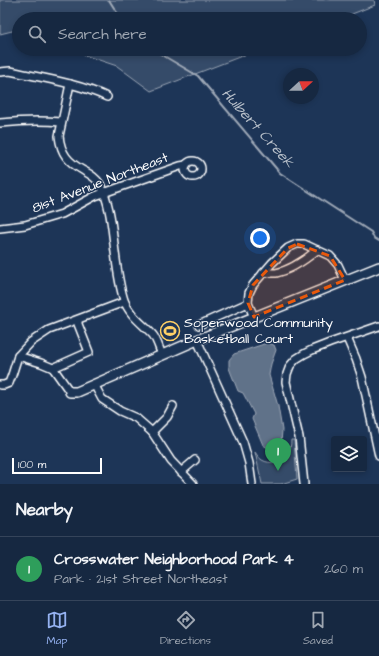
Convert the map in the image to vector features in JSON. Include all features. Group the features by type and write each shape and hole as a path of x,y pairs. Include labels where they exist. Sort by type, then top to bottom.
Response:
{"street":[{"path":"0,72 10,71 70,84 95,91 107,97"},
{"path":"70,84 58,136 62,152 71,163 95,178 99,182 104,192 112,225 119,280 124,302 136,319 154,336 162,354"},
{"path":"0,123 61,122"},
{"name":"81st Avenue Northeast","path":"0,228 25,225 55,217 104,192 186,165"},
{"path":"254,317 248,303 249,293 253,284 288,248 297,244 304,244 330,256 338,265 345,280"},
{"path":"263,273 276,273 291,268 317,250"},
{"path":"18,356 53,368 70,392 77,392 162,354 379,267"},
{"path":"0,385 9,383 18,356 31,342 49,330 124,302"},
{"path":"199,325 248,303"},
{"path":"53,368 89,352 78,324 78,320"},
{"path":"304,484 299,436 286,382 290,366 296,360 312,350 379,326"},
{"path":"347,338 362,377 379,456"},
{"path":"196,340 243,442 249,463 252,484"},
{"path":"94,384 102,399 120,412 136,418 152,432 171,461 193,484"},
{"path":"152,432 167,417 173,406"},
{"path":"181,472 195,460"}],"highlighted area":[{"path":"297,244 330,256 345,280 254,317 248,303 253,285 288,248"}],"shaded area":[{"path":"0,0 374,0 375,5 357,12 12,12 12,31 0,34"},
{"path":"87,56 242,56 151,91 117,66"},
{"name":"Soperwood Community Basketball Court","path":"175,323 180,329 166,339 161,333"},
{"path":"267,343 274,345 276,350 269,375 278,406 282,430 281,444 276,448 270,449 263,445 252,419 254,414 243,393 238,391 229,368 229,360 234,354"},
{"path":"291,440 294,440 297,479 281,484 262,484 255,452 265,462 276,462 286,456"}],"waterway":[{"name":"Hulbert Creek","path":"109,0 117,12"},
{"name":"Hulbert Creek","path":"164,56 198,76 280,173 371,232 374,238 379,241"}],"place":[{"name":"Soperwood Community Basketball Court","path":"170,331"},
{"name":"Crosswater Neighborhood Park 4","path":"278,471"}]}
